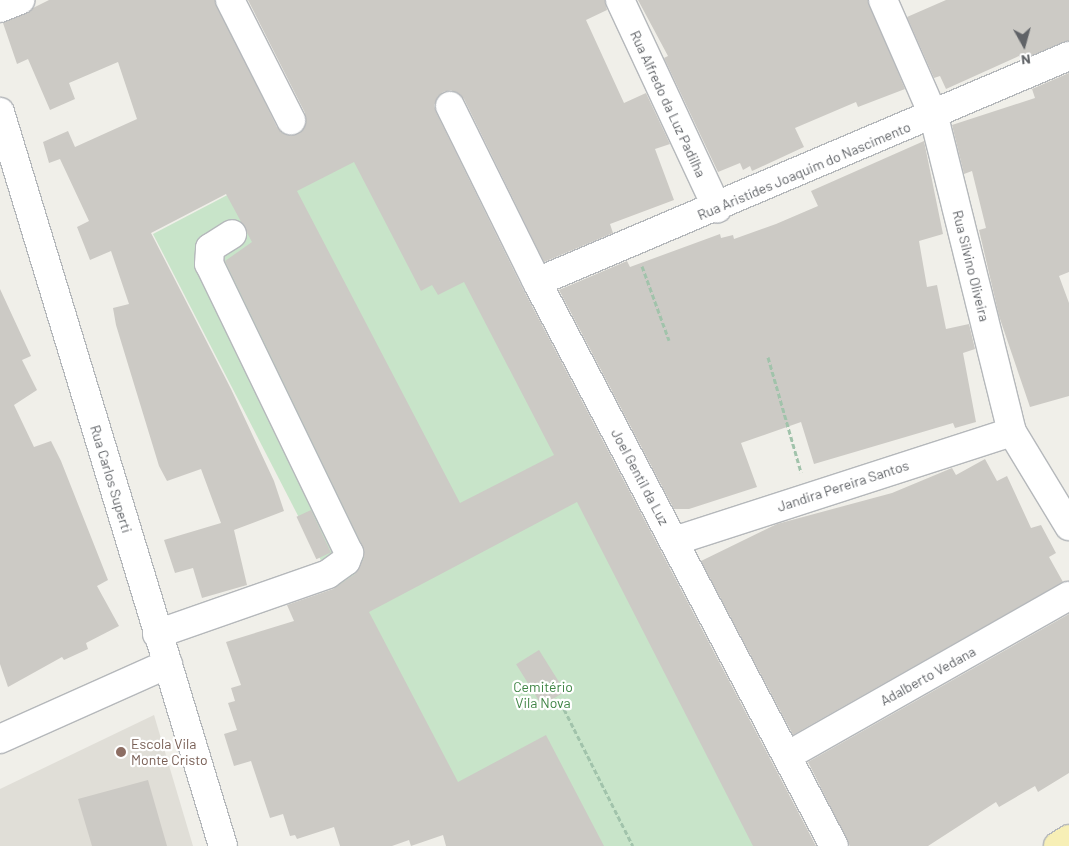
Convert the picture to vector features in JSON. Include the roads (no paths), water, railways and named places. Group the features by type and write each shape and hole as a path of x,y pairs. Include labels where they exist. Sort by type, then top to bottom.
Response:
{"main road":[{"path":"1058,846 1069,839"}],"street":[{"path":"0,8 20,0"},
{"path":"230,0 291,120"},
{"name":"Rua Alfredo da Luz Padilha","path":"620,0 717,208"},
{"name":"Rua Silvino Oliveira","path":"883,0 934,117 1012,432 1069,526"},
{"name":"Rua Aristídes Joaquim do Nascimento","path":"537,282 934,117 1069,56"},
{"name":"Joel Gentil da Luz","path":"450,106 537,282 834,846"},
{"name":"Rua Carlos Superti","path":"0,112 157,634 168,664 223,846"},
{"path":"157,634 328,574 346,561 349,553 209,264 210,248 232,234"},
{"name":"Jandira Pereira Santos","path":"674,541 1012,432"},
{"name":"Adalberto Vedana","path":"787,756 1069,596"},
{"path":"0,739 168,664"}],"place":[{"name":"Escola Vila Monte Cristo","path":"121,752"}],"park label":[{"name":"Cemitério Vila Nova","path":"543,696"}]}
